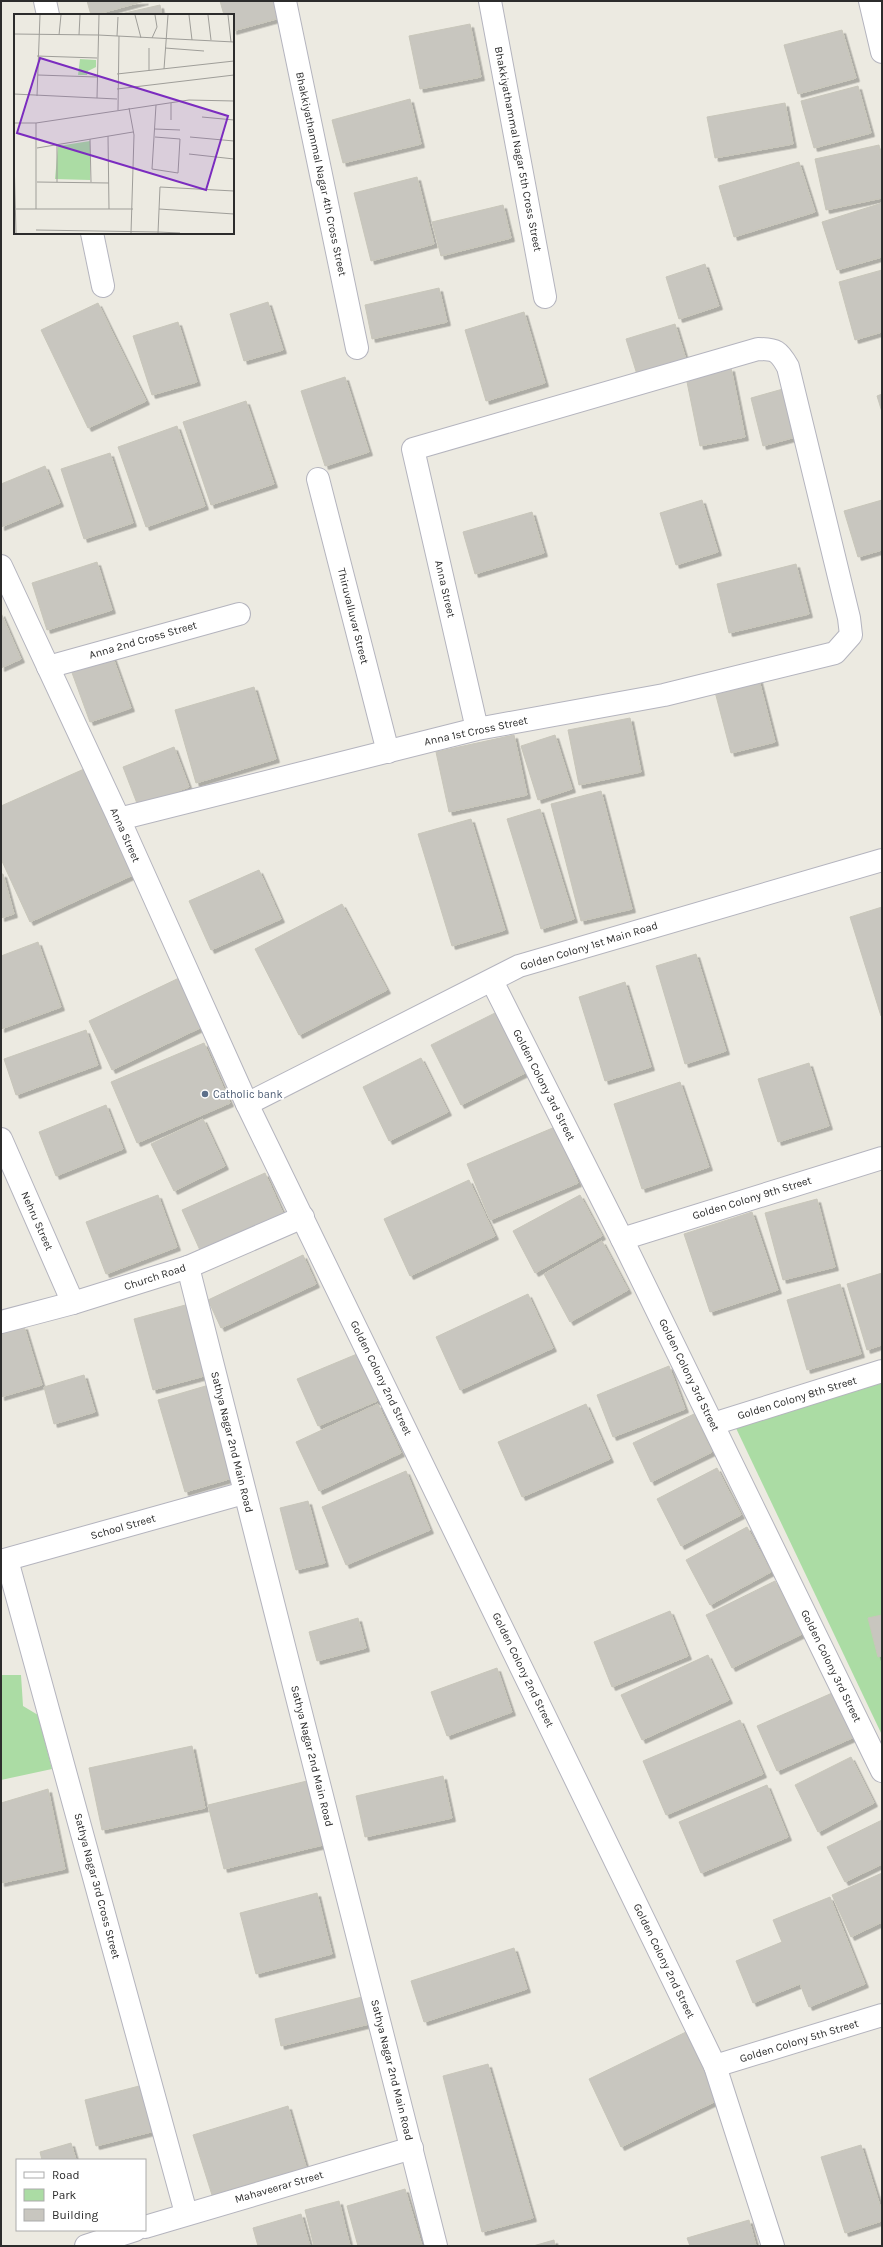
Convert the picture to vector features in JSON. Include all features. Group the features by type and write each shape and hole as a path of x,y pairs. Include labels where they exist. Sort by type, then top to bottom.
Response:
{"street":[{"path":"45,1 48,14"},
{"name":"Bhakkiyathammal Nagar 4th Cross Street","path":"285,1 357,348"},
{"name":"Bhakkiyathammal Nagar 5th Cross Street","path":"490,1 545,297"},
{"path":"870,1 882,52"},
{"path":"92,234 102,286"},
{"name":"Anna Street","path":"477,729 413,449 758,349 772,349 782,356 788,367 849,618 851,635 835,653"},
{"name":"Thiruvalluvar Street","path":"318,479 388,752"},
{"name":"Anna Street","path":"1,566 119,819 247,1104"},
{"name":"Anna 2nd Cross Street","path":"48,667 239,614"},
{"name":"Anna 1st Cross Street","path":"119,819 477,729 664,695 835,653"},
{"name":"Golden Colony 1st Main Road","path":"247,1104 519,966 882,860"},
{"name":"Golden Colony 3rd Street","path":"492,981 622,1239 881,1767"},
{"name":"Golden Colony 2nd Street","path":"247,1104 715,2066 772,2246"},
{"name":"Nehru Street","path":"1,1139 73,1303"},
{"name":"Golden Colony 9th Street","path":"622,1239 882,1158"},
{"name":"Church Road","path":"1,1322 73,1303 188,1267 303,1217"},
{"name":"Sathya Nagar 2nd Main Road","path":"188,1267 244,1493 436,2246"},
{"name":"Golden Colony 8th Street","path":"712,1424 882,1371"},
{"name":"School Street","path":"4,1561 244,1493"},
{"name":"Sathya Nagar 3rd Cross Street","path":"4,1561 186,2213"},
{"name":"Golden Colony 5th Street","path":"715,2066 882,2015"},
{"name":"Mahaveerar Street","path":"146,2227 186,2213 412,2148"},
{"path":"86,2246 132,2231"}],"green space":[{"path":"882,1380 882,1735 735,1426"},
{"path":"1,1675 21,1675 23,1706 38,1715 52,1769 1,1780"}],"building":[{"path":"87,1 145,1 98,14 91,14"},
{"path":"220,1 275,1 280,18 234,31 234,14 224,14"},
{"path":"160,5 162,14 120,14"},
{"path":"470,24 481,77 420,89 409,36"},
{"path":"842,30 856,78 798,94 784,45"},
{"path":"858,86 871,133 814,148 801,101"},
{"path":"410,99 421,144 343,163 332,120"},
{"path":"785,103 793,144 715,158 707,117"},
{"path":"879,145 882,160 882,198 826,210 815,159"},
{"path":"799,162 815,212 734,237 719,186"},
{"path":"417,177 434,244 371,261 354,193"},
{"path":"882,203 882,257 837,270 822,222"},
{"path":"503,205 511,238 441,256 432,222"},
{"path":"705,264 719,306 679,319 666,277"},
{"path":"882,270 882,332 855,340 839,282"},
{"path":"439,288 447,322 372,339 365,305"},
{"path":"268,302 283,350 244,361 230,314"},
{"path":"98,303 146,401 88,428 41,330"},
{"path":"524,312 545,383 486,401 465,330"},
{"path":"178,322 197,382 152,395 133,336"},
{"path":"675,324 688,366 639,381 626,339"},
{"path":"731,368 745,437 700,446 686,377"},
{"path":"345,377 369,452 325,466 301,391"},
{"path":"790,387 803,435 763,446 751,398"},
{"path":"882,394 882,412 877,396"},
{"path":"246,401 274,484 211,505 183,422"},
{"path":"177,426 205,506 146,527 118,447"},
{"path":"110,453 133,523 84,539 61,469"},
{"path":"45,466 60,503 1,527 1,484"},
{"path":"702,500 718,552 676,565 660,513"},
{"path":"882,500 882,550 858,557 844,511"},
{"path":"532,512 544,553 475,574 463,532"},
{"path":"97,562 112,610 47,630 32,583"},
{"path":"796,564 809,614 729,633 717,584"},
{"path":"1,613 21,659 1,668"},
{"path":"112,655 131,708 90,722 71,670"},
{"path":"758,676 775,742 731,753 714,688"},
{"path":"254,687 276,759 196,783 175,710"},
{"path":"630,718 641,772 579,785 568,730"},
{"path":"514,735 527,795 449,812 436,752"},
{"path":"555,735 572,789 538,800 521,746"},
{"path":"174,747 189,787 138,806 123,767"},
{"path":"84,769 133,875 30,922 1,859 1,806"},
{"path":"601,791 632,909 581,921 551,804"},
{"path":"540,809 574,919 541,929 507,819"},
{"path":"471,819 505,930 452,946 418,834"},
{"path":"259,870 281,919 211,950 189,901"},
{"path":"1,874 3,874 14,914 1,918"},
{"path":"342,904 387,990 299,1035 255,949"},
{"path":"882,907 882,1015 881,1016 850,917"},
{"path":"38,942 61,1007 1,1029 1,956"},
{"path":"696,954 726,1051 685,1064 656,966"},
{"path":"179,978 202,1027 112,1070 89,1021"},
{"path":"625,982 651,1067 605,1081 579,997"},
{"path":"501,1010 531,1070 461,1105 431,1045"},
{"path":"86,1030 98,1065 16,1095 4,1059"},
{"path":"204,1043 230,1103 137,1143 111,1082"},
{"path":"421,1058 448,1112 389,1141 363,1087"},
{"path":"809,1063 829,1126 778,1142 758,1079"},
{"path":"680,1082 709,1167 642,1189 614,1104"},
{"path":"106,1105 123,1149 56,1176 39,1132"},
{"path":"203,1119 225,1166 174,1191 151,1144"},
{"path":"555,1127 578,1183 490,1220 467,1164"},
{"path":"265,1173 286,1220 203,1257 182,1210"},
{"path":"469,1180 495,1236 410,1276 384,1219"},
{"path":"158,1195 177,1247 106,1274 86,1222"},
{"path":"580,1195 602,1236 535,1273 513,1231"},
{"path":"817,1199 835,1267 783,1280 765,1213"},
{"path":"752,1212 778,1290 710,1312 684,1234"},
{"path":"602,1241 628,1290 570,1322 544,1274"},
{"path":"303,1255 316,1284 221,1328 208,1300"},
{"path":"882,1273 882,1345 867,1350 847,1284"},
{"path":"840,1284 861,1354 807,1370 787,1300"},
{"path":"528,1294 553,1348 460,1390 436,1337"},
{"path":"189,1304 208,1375 153,1390 134,1319"},
{"path":"24,1326 42,1385 1,1397 1,1333"},
{"path":"357,1354 377,1401 318,1426 297,1379"},
{"path":"669,1366 685,1409 613,1437 597,1395"},
{"path":"84,1375 95,1412 54,1424 44,1387"},
{"path":"209,1385 236,1477 185,1492 158,1400"},
{"path":"378,1404 401,1453 319,1491 296,1442"},
{"path":"586,1404 610,1459 522,1497 498,1442"},
{"path":"694,1414 712,1452 651,1482 633,1443"},
{"path":"717,1468 741,1515 681,1546 657,1499"},
{"path":"406,1471 430,1530 346,1565 322,1507"},
{"path":"308,1501 325,1563 296,1570 280,1508"},
{"path":"747,1527 771,1572 710,1605 686,1560"},
{"path":"775,1581 802,1634 732,1668 706,1615"},
{"path":"670,1611 688,1656 612,1687 594,1642"},
{"path":"882,1615 882,1656 878,1657 868,1618"},
{"path":"358,1618 366,1648 317,1661 309,1632"},
{"path":"708,1655 729,1700 642,1740 621,1695"},
{"path":"497,1668 512,1712 447,1736 431,1692"},
{"path":"839,1690 859,1735 777,1771 757,1726"},
{"path":"740,1720 763,1774 666,1815 643,1761"},
{"path":"192,1746 205,1808 102,1830 89,1768"},
{"path":"851,1757 874,1803 818,1832 795,1785"},
{"path":"443,1776 452,1818 365,1837 356,1796"},
{"path":"311,1780 327,1844 224,1869 208,1805"},
{"path":"767,1785 788,1837 701,1873 679,1822"},
{"path":"48,1789 65,1869 1,1883 1,1803"},
{"path":"882,1820 882,1864 845,1882 827,1847"},
{"path":"882,1873 882,1922 851,1937 832,1895"},
{"path":"317,1893 332,1954 256,1974 240,1913"},
{"path":"830,1897 865,1984 809,2007 800,1984 753,2003 736,1961 782,1942 773,1920"},
{"path":"514,1948 527,1989 424,2022 411,1981"},
{"path":"362,1997 369,2024 281,2046 275,2019"},
{"path":"686,2032 718,2100 621,2147 589,2079"},
{"path":"488,2064 533,2218 482,2232 443,2076"},
{"path":"143,2085 155,2131 96,2146 85,2100"},
{"path":"288,2106 306,2167 212,2195 193,2135"},
{"path":"71,2143 76,2159 42,2159 40,2152"},
{"path":"861,2145 882,2212 882,2221 845,2233 821,2157"},
{"path":"405,2189 422,2246 358,2246 347,2206"},
{"path":"339,2201 350,2246 314,2246 305,2210"},
{"path":"301,2214 310,2246 258,2246 253,2228"},
{"path":"749,2220 756,2246 690,2246 687,2238"},
{"path":"554,2240 555,2246 533,2246"}],"place":[{"name":"Catholic bank","path":"205,1094"}]}
